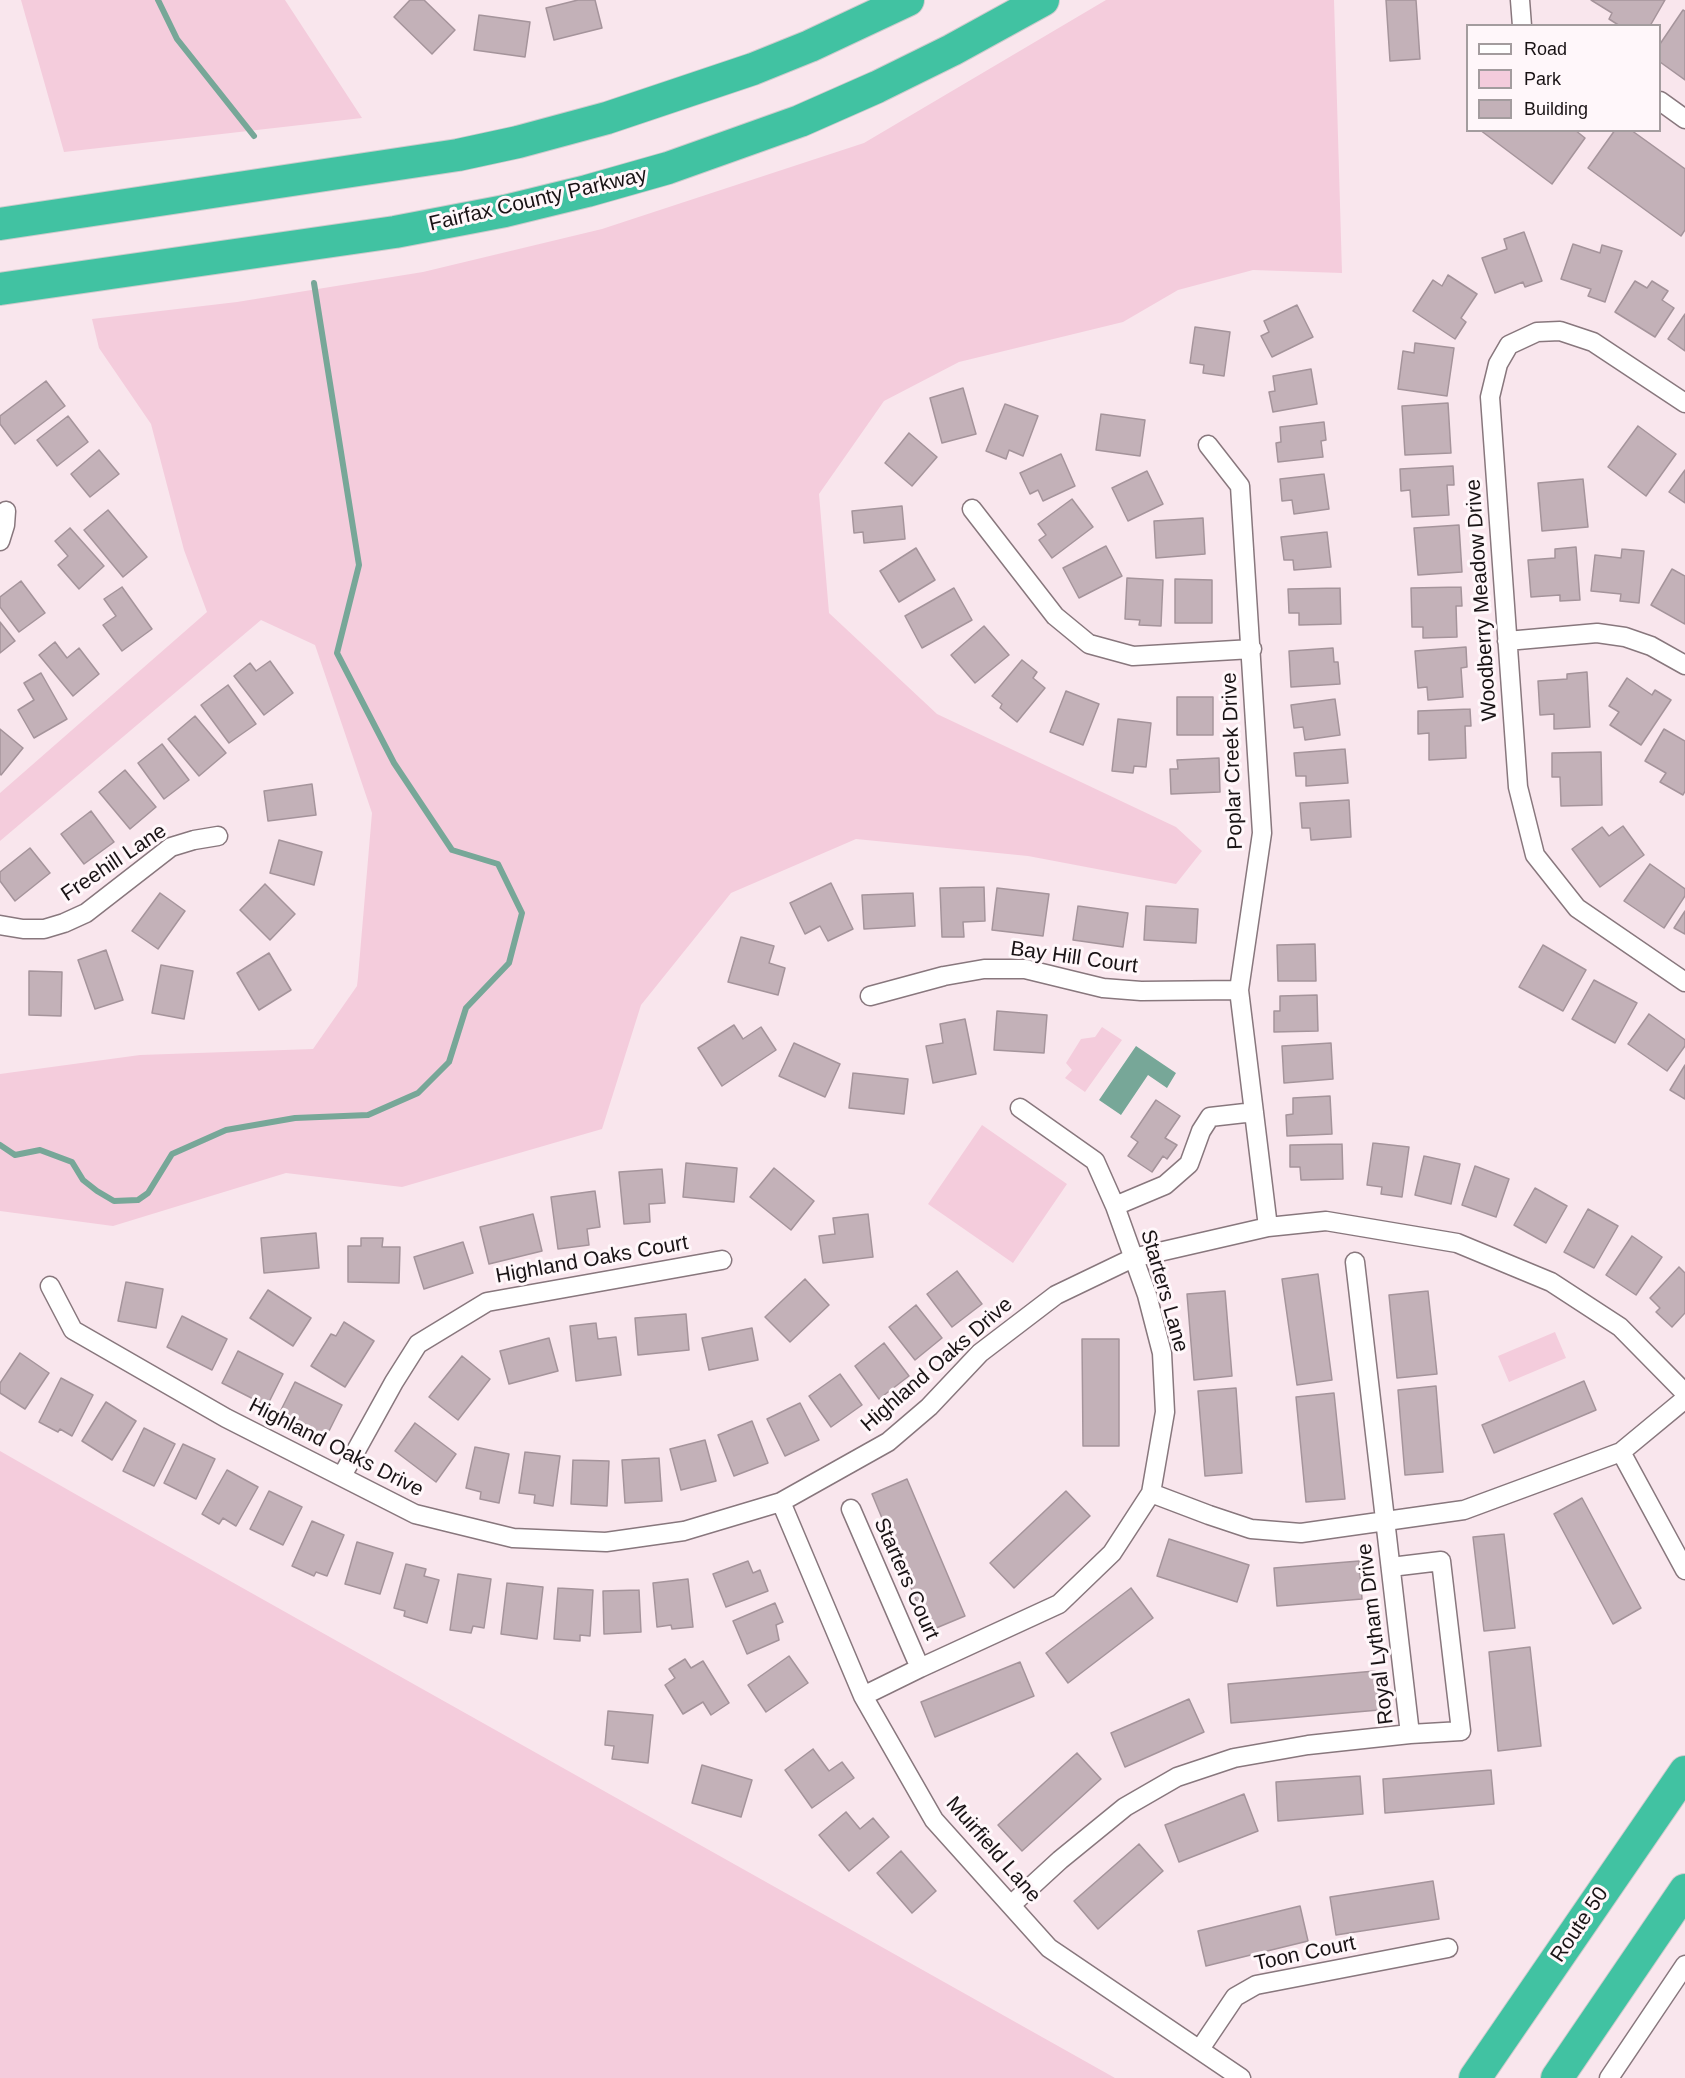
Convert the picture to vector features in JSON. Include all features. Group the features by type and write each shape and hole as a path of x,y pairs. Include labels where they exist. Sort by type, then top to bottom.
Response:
{"highway":[{"path":"0,224 458,155 518,141 607,118 753,69 810,46 908,0"},
{"name":"Fairfax County Parkway","path":"0,289 395,232 505,211 587,191 668,168 800,121 877,87 1043,0"},
{"name":"Route 50","path":"1475,2078 1685,1772"},
{"path":"1557,2078 1685,1890"}],"street":[{"path":"1520,0 1522,24"},
{"path":"1661,102 1685,119"},
{"name":"Woodberry Meadow Drive","path":"1685,403 1593,342 1560,331 1537,332 1509,345 1498,364 1490,397 1518,787 1535,855 1577,908 1685,982"},
{"name":"Poplar Creek Drive","path":"1208,445 1240,486 1262,833 1239,990 1268,1227"},
{"path":"972,509 1055,616 1089,644 1133,656 1252,649"},
{"path":"0,542 6,511"},
{"path":"1507,641 1597,633 1625,637 1651,646 1685,665"},
{"name":"Freehill Lane","path":"0,925 23,929 44,929 64,923 86,913 171,847 194,840 218,837"},
{"name":"Bay Hill Court","path":"870,996 944,976 984,969 1024,969 1103,988 1141,991 1239,990"},
{"name":"Starters Lane","path":"863,1696 1059,1604 1112,1553 1151,1493 1165,1412 1162,1353 1146,1295 1115,1206 1095,1161 1020,1108"},
{"path":"1115,1206 1165,1185 1189,1164 1201,1131 1210,1117 1254,1112"},
{"name":"Highland Oaks Drive","path":"50,1286 73,1330 226,1418 415,1514 513,1538 606,1542 684,1531 781,1502 888,1442 929,1407 980,1353 1056,1295 1133,1258 1268,1227 1326,1221 1456,1244 1551,1282 1571,1295 1620,1327 1685,1393"},
{"name":"Highland Oaks Court","path":"342,1476 394,1382 418,1344 487,1302 722,1260"},
{"name":"Royal Lytham Drive","path":"1011,1905 1060,1860 1125,1807 1177,1777 1234,1758 1308,1745 1410,1734 1355,1262"},
{"path":"1151,1493 1251,1529 1301,1533 1464,1510 1621,1452 1685,1399"},
{"path":"1621,1452 1685,1570"},
{"name":"Muirfield Lane","path":"781,1502 863,1696 934,1820 1049,1948 1241,2078"},
{"name":"Starters Court","path":"851,1509 920,1668"},
{"path":"1390,1568 1441,1561 1461,1731 1410,1734"},
{"name":"Toon Court","path":"1200,2049 1234,1996 1256,1985 1448,1947"},
{"path":"1609,2078 1685,1965"}],"green space":[{"path":"21,0 285,0 362,118 64,152"},
{"path":"1106,0 1334,0 1342,273 1253,270 1178,290 1123,322 959,362 884,401 819,494 829,613 937,714 1176,827 1202,851 1176,884 1028,856 856,839 731,893 641,1005 602,1129 402,1187 286,1173 113,1226 0,1211 0,1074 140,1055 313,1049 357,986 358,977 372,813 315,645 261,620 0,841 0,793 207,612 184,550 151,424 99,348 92,319 237,302 423,272 602,229 864,143"},
{"path":"1102,1027 1122,1040 1085,1092 1065,1078 1072,1070 1066,1063 1081,1039 1095,1037"},
{"path":"982,1125 1067,1184 1013,1263 928,1204"},
{"path":"1555,1332 1566,1358 1509,1382 1498,1356"},
{"path":"0,1451 77,1495 1115,2078 0,2078"}],"shaded area":[{"path":"1136,1046 1176,1073 1167,1088 1148,1075 1121,1115 1099,1100"}],"building":[{"path":"410,0 424,0 455,30 432,54 394,17"},
{"path":"578,0 595,0 602,28 554,40 546,8"},
{"path":"1386,0 1416,0 1420,59 1390,61"},
{"path":"1591,0 1665,0 1651,24 1617,24 1609,19 1612,13"},
{"path":"1683,10 1685,11 1685,80 1661,63 1661,43"},
{"path":"479,15 530,22 525,57 474,50"},
{"path":"1483,132 1578,132 1585,138 1552,184"},
{"path":"1614,132 1634,132 1685,169 1685,230 1681,236 1588,168"},
{"path":"1524,232 1542,281 1525,287 1523,282 1495,293 1482,258 1507,249 1504,239"},
{"path":"1573,244 1600,253 1602,245 1622,251 1605,302 1588,296 1591,289 1561,279"},
{"path":"1448,275 1477,294 1461,318 1466,322 1455,339 1413,311 1433,280 1442,286"},
{"path":"1635,281 1647,288 1652,281 1668,291 1662,300 1674,308 1655,337 1615,312"},
{"path":"1297,305 1313,337 1272,357 1261,336 1269,332 1264,321"},
{"path":"1685,314 1685,351 1668,339"},
{"path":"1195,327 1230,332 1224,376 1203,373 1204,365 1190,363"},
{"path":"1415,343 1454,348 1447,396 1398,389 1403,351 1414,353"},
{"path":"1311,369 1317,404 1273,412 1269,392 1275,391 1273,376"},
{"path":"46,381 65,406 15,444 0,424 0,416"},
{"path":"963,388 976,434 942,443 930,398"},
{"path":"1448,403 1451,453 1405,455 1402,406"},
{"path":"1005,404 1038,416 1023,456 1009,450 1006,459 986,451"},
{"path":"1101,414 1145,420 1140,456 1096,450"},
{"path":"68,416 88,442 57,466 37,440"},
{"path":"1324,422 1326,440 1321,441 1323,457 1278,462 1276,443 1281,442 1280,427"},
{"path":"1638,426 1676,454 1646,496 1608,467"},
{"path":"909,433 937,457 912,486 885,463"},
{"path":"99,450 119,474 90,497 71,474"},
{"path":"1061,454 1075,486 1043,501 1038,490 1030,494 1020,473"},
{"path":"1453,466 1454,485 1447,485 1449,515 1412,517 1410,490 1401,491 1400,469"},
{"path":"1685,470 1685,503 1669,492"},
{"path":"1147,471 1163,504 1128,521 1112,488"},
{"path":"1324,474 1329,509 1294,514 1292,500 1282,501 1280,479"},
{"path":"1583,479 1588,527 1542,531 1538,483"},
{"path":"1072,499 1093,527 1052,558 1039,540 1046,535 1038,524"},
{"path":"902,506 905,539 864,543 863,532 854,533 852,511"},
{"path":"108,510 147,557 123,577 84,530"},
{"path":"1203,518 1205,554 1156,558 1154,521"},
{"path":"1459,525 1462,572 1418,575 1414,528"},
{"path":"70,528 104,566 79,589 58,565 68,556 55,541"},
{"path":"1327,532 1331,567 1294,570 1293,560 1284,560 1281,537"},
{"path":"1106,546 1122,576 1079,598 1063,568"},
{"path":"1576,547 1580,600 1560,601 1560,595 1531,597 1528,560 1555,558 1555,549"},
{"path":"916,548 935,580 899,602 880,571"},
{"path":"1622,549 1644,551 1639,603 1620,601 1621,594 1591,591 1595,555 1621,558"},
{"path":"1672,569 1685,576 1685,624 1651,605"},
{"path":"1127,578 1163,580 1161,626 1139,625 1140,620 1125,619"},
{"path":"1175,579 1212,580 1212,623 1175,623"},
{"path":"21,581 45,613 19,632 0,607 0,597"},
{"path":"122,587 152,629 122,651 103,625 116,616 104,599"},
{"path":"1461,587 1462,606 1456,606 1457,637 1423,638 1423,627 1412,627 1411,588"},
{"path":"954,588 972,620 922,648 905,616"},
{"path":"1340,588 1341,624 1299,625 1299,613 1289,613 1288,589"},
{"path":"0,622 15,641 0,653"},
{"path":"984,626 1009,655 975,683 951,655"},
{"path":"55,642 67,658 79,648 99,674 73,696 39,655"},
{"path":"1466,647 1467,667 1461,668 1463,697 1428,700 1427,687 1418,688 1415,651"},
{"path":"1333,648 1334,662 1338,662 1340,684 1291,687 1289,651"},
{"path":"1022,660 1037,672 1033,678 1045,688 1017,722 1000,708 1002,704 992,696"},
{"path":"270,661 293,693 264,715 234,676 250,663 256,671"},
{"path":"1587,672 1590,727 1554,729 1554,714 1540,715 1538,681 1567,679 1567,674"},
{"path":"41,673 67,719 34,738 18,710 34,700 24,683"},
{"path":"1627,678 1652,695 1655,690 1671,700 1641,745 1610,725 1619,712 1609,706"},
{"path":"228,685 256,724 229,743 201,705"},
{"path":"1066,691 1099,704 1083,745 1050,732"},
{"path":"1177,697 1213,697 1213,735 1177,735"},
{"path":"1335,699 1340,735 1305,740 1303,727 1294,728 1291,705"},
{"path":"1470,709 1471,726 1465,726 1466,758 1429,760 1429,733 1418,734 1418,711"},
{"path":"195,716 226,753 199,776 168,739"},
{"path":"1118,719 1151,723 1146,767 1134,766 1133,773 1112,771"},
{"path":"0,729 23,748 1,775 0,774"},
{"path":"1664,729 1685,741 1685,791 1683,795 1660,782 1666,773 1645,761"},
{"path":"162,744 189,780 164,799 138,763"},
{"path":"1345,749 1348,783 1306,786 1306,776 1296,776 1294,753"},
{"path":"1601,752 1602,805 1561,806 1560,777 1552,777 1552,753"},
{"path":"1219,758 1220,792 1171,794 1170,769 1178,769 1177,760"},
{"path":"125,770 156,807 130,829 99,792"},
{"path":"312,784 316,815 268,821 264,791"},
{"path":"1349,800 1351,837 1311,840 1310,828 1302,828 1300,803"},
{"path":"91,811 114,842 84,864 61,834"},
{"path":"1623,826 1644,855 1600,887 1572,849 1602,827 1609,836"},
{"path":"279,840 322,852 314,885 270,873"},
{"path":"30,848 50,873 15,901 0,881 0,872"},
{"path":"1650,864 1685,889 1685,896 1664,928 1624,901"},
{"path":"831,883 853,929 828,941 820,926 805,934 790,903"},
{"path":"265,884 295,914 270,940 240,910"},
{"path":"984,887 985,921 963,922 964,937 942,937 940,888"},
{"path":"997,888 1049,894 1043,936 992,930"},
{"path":"160,893 185,911 158,949 132,931"},
{"path":"913,893 915,926 864,929 862,895"},
{"path":"1078,906 1128,913 1123,947 1073,940"},
{"path":"1146,906 1198,909 1196,943 1144,940"},
{"path":"1685,911 1685,934 1674,928"},
{"path":"741,937 774,946 769,963 785,968 778,995 728,982"},
{"path":"1315,944 1316,981 1278,981 1277,945"},
{"path":"1543,945 1586,970 1563,1011 1519,987"},
{"path":"106,950 123,1000 95,1009 78,960"},
{"path":"269,953 291,990 259,1010 237,973"},
{"path":"161,965 193,971 184,1019 152,1013"},
{"path":"29,971 62,972 61,1016 29,1015"},
{"path":"1594,980 1637,1003 1615,1043 1572,1019"},
{"path":"1317,995 1318,1031 1274,1032 1274,1011 1280,1011 1280,996"},
{"path":"997,1011 1047,1015 1044,1053 994,1050"},
{"path":"1649,1014 1685,1040 1685,1046 1667,1071 1628,1044"},
{"path":"965,1019 976,1074 933,1083 926,1046 943,1043 940,1024"},
{"path":"734,1025 743,1039 761,1027 776,1050 722,1086 698,1048"},
{"path":"794,1043 840,1064 825,1097 779,1076"},
{"path":"1331,1043 1333,1079 1284,1083 1282,1046"},
{"path":"1685,1065 1685,1099 1670,1090"},
{"path":"853,1073 908,1079 904,1114 849,1108"},
{"path":"1330,1096 1332,1134 1287,1136 1286,1115 1293,1114 1293,1098"},
{"path":"1156,1100 1180,1116 1165,1138 1177,1145 1167,1159 1163,1156 1152,1172 1128,1156 1138,1142 1131,1137"},
{"path":"1373,1143 1409,1147 1402,1197 1381,1194 1382,1187 1367,1185"},
{"path":"1342,1144 1343,1179 1301,1180 1300,1167 1290,1167 1290,1145"},
{"path":"1424,1156 1460,1164 1451,1204 1415,1195"},
{"path":"686,1163 737,1168 734,1202 683,1197"},
{"path":"1475,1166 1509,1179 1496,1217 1462,1205"},
{"path":"774,1168 814,1201 791,1230 750,1197"},
{"path":"662,1169 665,1203 649,1204 650,1222 624,1224 619,1172"},
{"path":"1535,1188 1567,1206 1546,1243 1514,1225"},
{"path":"595,1191 600,1227 587,1229 589,1245 558,1249 551,1197"},
{"path":"1588,1209 1618,1226 1594,1268 1564,1252"},
{"path":"533,1214 542,1251 489,1264 480,1227"},
{"path":"868,1214 873,1257 823,1263 819,1236 835,1234 833,1218"},
{"path":"316,1233 319,1268 264,1273 261,1238"},
{"path":"1632,1236 1662,1257 1636,1295 1606,1275"},
{"path":"361,1238 383,1238 382,1247 400,1247 399,1283 348,1282 348,1246 361,1246"},
{"path":"463,1242 473,1273 424,1289 414,1257"},
{"path":"1679,1267 1685,1273 1685,1313 1672,1327 1656,1312 1660,1308 1650,1298"},
{"path":"957,1271 982,1304 952,1327 927,1294"},
{"path":"1318,1274 1332,1380 1297,1385 1282,1279"},
{"path":"805,1279 829,1305 790,1342 765,1317"},
{"path":"126,1282 163,1289 156,1328 118,1321"},
{"path":"268,1290 311,1318 293,1346 250,1318"},
{"path":"1225,1291 1232,1376 1194,1380 1187,1294"},
{"path":"1428,1291 1437,1374 1397,1378 1389,1295"},
{"path":"916,1305 942,1338 915,1360 889,1327"},
{"path":"686,1314 689,1350 638,1355 635,1318"},
{"path":"182,1316 227,1339 212,1370 167,1347"},
{"path":"344,1322 374,1341 345,1387 311,1366 331,1334 336,1336"},
{"path":"596,1323 598,1339 616,1337 621,1375 576,1381 570,1326"},
{"path":"752,1328 758,1360 709,1370 702,1338"},
{"path":"549,1338 558,1371 509,1384 500,1351"},
{"path":"1082,1339 1119,1339 1119,1446 1083,1446"},
{"path":"884,1343 909,1376 879,1399 855,1366"},
{"path":"238,1351 283,1374 267,1406 222,1383"},
{"path":"20,1353 49,1373 25,1409 0,1393 0,1383"},
{"path":"462,1356 490,1379 458,1420 429,1397"},
{"path":"840,1374 862,1405 831,1427 809,1396"},
{"path":"61,1378 93,1395 72,1436 39,1422"},
{"path":"1584,1381 1596,1410 1494,1453 1482,1425"},
{"path":"295,1382 342,1405 326,1437 279,1414"},
{"path":"1436,1386 1443,1472 1405,1475 1398,1390"},
{"path":"1236,1388 1242,1473 1205,1476 1198,1391"},
{"path":"1334,1393 1345,1499 1306,1502 1296,1397"},
{"path":"106,1402 136,1421 112,1460 82,1441"},
{"path":"800,1403 819,1440 785,1456 767,1419"},
{"path":"752,1421 768,1463 734,1476 718,1435"},
{"path":"415,1423 456,1454 436,1482 395,1451"},
{"path":"144,1428 175,1444 154,1486 123,1471"},
{"path":"705,1440 716,1481 681,1490 670,1449"},
{"path":"183,1444 215,1459 196,1499 164,1483"},
{"path":"475,1447 509,1454 499,1503 480,1499 481,1492 466,1488"},
{"path":"525,1452 560,1456 553,1506 534,1503 535,1495 519,1493"},
{"path":"659,1458 662,1501 625,1503 622,1460"},
{"path":"573,1460 609,1461 607,1506 571,1504"},
{"path":"227,1470 258,1487 236,1526 223,1518 219,1524 202,1514"},
{"path":"907,1479 965,1616 929,1631 872,1494"},
{"path":"269,1491 302,1507 283,1545 250,1529"},
{"path":"1066,1491 1090,1516 1014,1588 990,1563"},
{"path":"1582,1498 1641,1608 1613,1624 1554,1514"},
{"path":"312,1521 344,1535 327,1576 316,1572 314,1576 292,1566"},
{"path":"1504,1534 1515,1628 1484,1631 1473,1537"},
{"path":"1169,1539 1249,1565 1237,1602 1157,1576"},
{"path":"357,1542 393,1553 380,1594 345,1584"},
{"path":"748,1561 753,1573 760,1570 768,1591 726,1607 713,1574"},
{"path":"1359,1561 1362,1599 1277,1606 1274,1568"},
{"path":"406,1564 426,1569 424,1576 439,1580 427,1623 404,1616 405,1611 394,1608"},
{"path":"458,1574 491,1579 484,1628 473,1626 471,1633 450,1630"},
{"path":"688,1579 693,1627 672,1629 671,1625 657,1627 653,1583"},
{"path":"507,1583 543,1587 537,1639 501,1634"},
{"path":"558,1588 593,1590 590,1636 580,1635 580,1641 554,1639"},
{"path":"1131,1588 1153,1618 1068,1683 1046,1653"},
{"path":"639,1590 641,1632 604,1634 603,1591"},
{"path":"775,1603 783,1622 776,1625 779,1640 747,1654 733,1621"},
{"path":"1530,1647 1541,1746 1498,1751 1489,1652"},
{"path":"789,1656 808,1683 766,1712 748,1685"},
{"path":"685,1659 691,1668 703,1661 729,1703 711,1715 703,1702 683,1714 665,1685 675,1678 669,1669"},
{"path":"1020,1662 1034,1696 935,1737 921,1702"},
{"path":"1375,1671 1379,1710 1231,1723 1228,1684"},
{"path":"1189,1699 1204,1732 1125,1767 1111,1733"},
{"path":"608,1711 653,1715 648,1763 612,1759 614,1746 605,1745"},
{"path":"813,1749 829,1771 842,1762 854,1778 812,1808 785,1770"},
{"path":"1077,1753 1101,1779 1022,1851 998,1825"},
{"path":"702,1765 752,1780 741,1817 692,1803"},
{"path":"1491,1770 1494,1804 1385,1813 1383,1779"},
{"path":"1360,1776 1363,1814 1278,1821 1276,1782"},
{"path":"1244,1794 1258,1831 1179,1862 1165,1825"},
{"path":"846,1812 860,1829 873,1818 889,1837 849,1871 819,1835"},
{"path":"1139,1844 1163,1871 1098,1929 1074,1901"},
{"path":"901,1851 936,1891 912,1913 877,1873"},
{"path":"1433,1881 1439,1919 1336,1935 1330,1897"},
{"path":"1300,1906 1308,1941 1206,1966 1198,1931"}],"waterway":[{"path":"158,0 177,39 254,136"},
{"path":"0,1145 15,1155 40,1150 72,1162 83,1180 114,1201 138,1200 148,1193 172,1154 226,1130 295,1118 368,1115 418,1093 449,1062 466,1008 509,963 522,913 498,864 452,850 394,763 337,653 359,565 314,283"}]}
